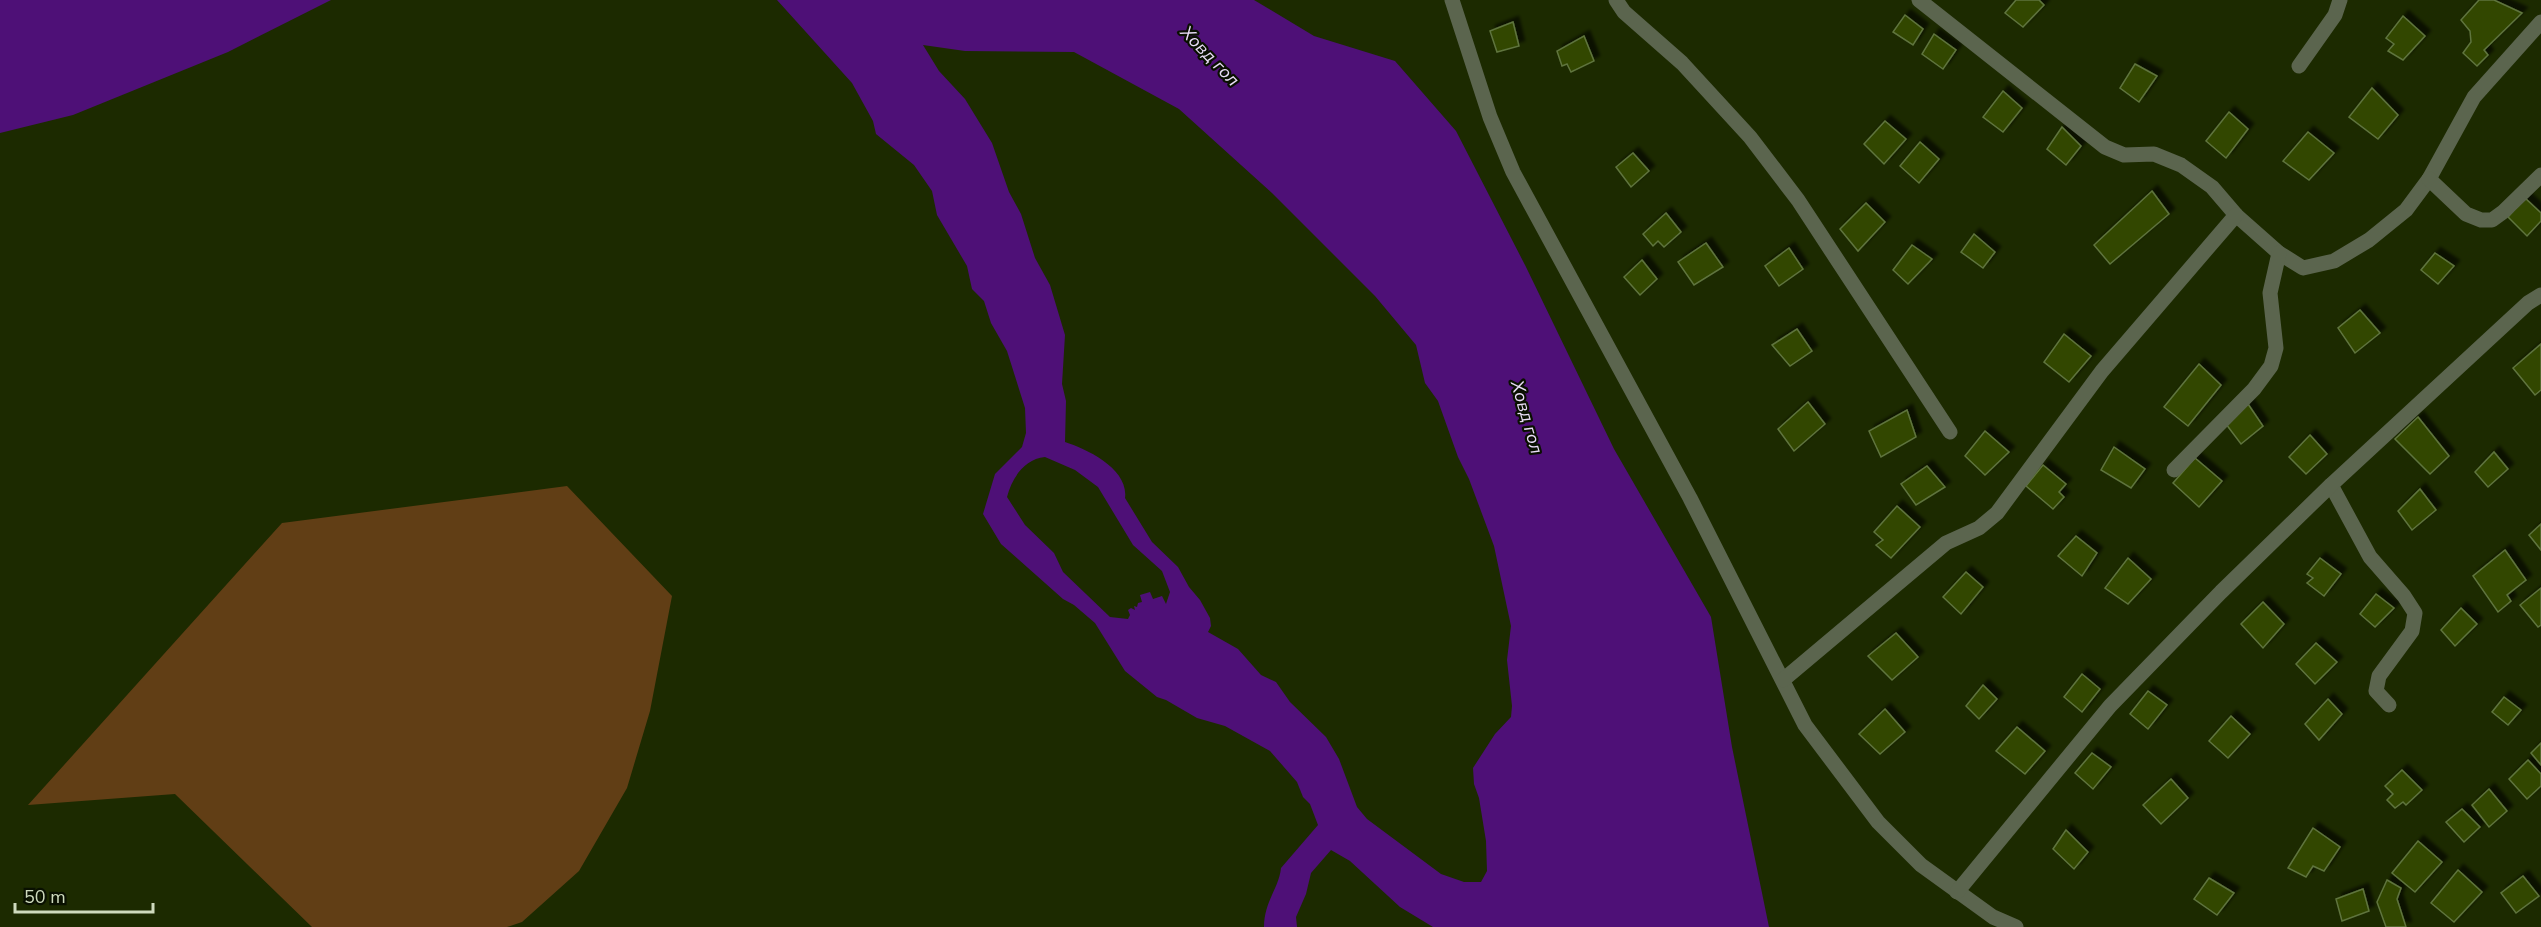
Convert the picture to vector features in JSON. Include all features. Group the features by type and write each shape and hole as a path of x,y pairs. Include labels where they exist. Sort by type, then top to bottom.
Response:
{"street":[{"path":"1452,0 1490,117 1513,172 1690,498 1805,725 1878,822 1921,865 1993,917 2016,927"},
{"path":"1616,0 1624,12 1683,63 1750,137 1798,200 1950,432"},
{"path":"1919,0 2105,147 2124,155 2154,154 2181,165 2212,187 2236,215 2279,253 2303,268 2334,261 2369,240 2406,210 2429,178 2474,97 2541,22"},
{"path":"2299,66 2336,15 2340,0"},
{"path":"2429,178 2466,214 2481,220 2492,220 2541,175"},
{"path":"1783,680 1946,543 1979,528 1996,513 2102,371 2236,215"},
{"path":"2174,470 2254,389 2271,366 2276,348 2270,293 2279,253"},
{"path":"1957,892 2110,706 2221,592 2331,485 2528,303 2541,295"},
{"path":"2331,485 2370,557 2404,596 2415,613 2412,631 2379,676 2376,691 2389,705"}],"shaded area":[{"path":"567,486 672,596 650,711 627,788 579,871 522,922 507,927 312,927 175,794 28,805 282,523"}],"water":[{"path":"0,0 331,0 228,52 73,115 0,133"},
{"name":"Ховд гол","path":"777,0 1254,0 1314,36 1395,61 1456,131 1526,267 1614,449 1711,617 1732,747 1769,927 1433,927 1400,907 1350,861 1331,850 1311,873 1306,894 1296,917 1297,927 1264,927 1266,910 1278,882 1281,868 1318,825 1310,804 1303,797 1297,782 1270,751 1225,726 1197,718 1157,697 1125,671 1095,623 1063,599 1001,544 983,514 995,474 1022,447 1026,433 1025,408 1007,351 991,323 984,301 972,289 967,266 937,215 932,191 914,165 876,134 873,121 852,83","holes":["923,45 965,51 1074,52 1179,109 1272,193 1375,296 1416,345 1425,383 1438,401 1494,546 1511,626 1507,660 1511,717 1495,734 1473,768 1474,784 1479,798 1486,841 1487,871 1481,882 1464,882 1441,874 1367,819 1357,807 1339,759 1326,737 1290,702 1276,682 1261,675 1238,649 1208,632 1211,626 1210,618 1200,600 1189,587 1178,567 1152,542 1125,498 1124,488 1114,469 1095,455 1065,442 1066,401 1062,384 1065,335 1050,285 1035,258 1021,214 1009,192 992,143 965,99 939,71","1045,457 1075,470 1098,487 1133,545 1162,571 1170,592 1166,604 1162,596 1153,599 1150,592 1140,595 1142,602 1138,603 1137,607 1134,606 1135,610 1131,608 1128,610 1130,615 1128,619 1110,617 1063,572 1054,553 1025,525 1007,497 1020,471 1031,461"]}],"building":[{"path":"2016,0 2039,0 2044,5 2023,27 2005,13"},
{"path":"2479,0 2494,0 2522,13 2484,50 2488,55 2477,66 2463,53 2471,42 2470,31 2461,20"},
{"path":"1905,15 1923,29 1913,45 1893,32"},
{"path":"2403,16 2425,36 2403,60 2388,51 2394,44 2386,38"},
{"path":"1513,22 1519,46 1497,52 1490,31"},
{"path":"1934,34 1956,50 1943,69 1922,54"},
{"path":"1584,36 1594,61 1571,72 1567,64 1562,66 1557,51"},
{"path":"2135,64 2157,76 2139,102 2120,88"},
{"path":"2372,88 2398,115 2378,139 2349,117"},
{"path":"2003,91 2022,108 2003,132 1983,117"},
{"path":"2229,112 2248,129 2226,158 2206,141"},
{"path":"1885,121 1906,139 1884,164 1864,144"},
{"path":"2062,127 2081,146 2066,165 2047,149"},
{"path":"2308,132 2334,153 2309,180 2283,161"},
{"path":"1920,142 1939,159 1919,183 1900,166"},
{"path":"1633,153 1649,171 1631,187 1616,167"},
{"path":"2152,191 2169,214 2110,264 2094,245"},
{"path":"2525,198 2541,213 2541,221 2527,236 2508,217"},
{"path":"1866,203 1885,222 1858,251 1840,229"},
{"path":"1666,213 1681,232 1664,247 1658,241 1653,246 1643,234"},
{"path":"1974,234 1995,252 1983,268 1961,252"},
{"path":"1706,243 1723,267 1694,285 1678,262"},
{"path":"1912,245 1932,259 1908,284 1893,270"},
{"path":"1789,248 1803,269 1779,286 1765,266"},
{"path":"2435,253 2454,266 2438,284 2421,270"},
{"path":"1642,260 1657,279 1640,295 1624,277"},
{"path":"2360,310 2380,333 2355,353 2338,328"},
{"path":"1797,329 1812,351 1790,366 1772,345"},
{"path":"2064,334 2091,356 2069,382 2044,362"},
{"path":"2541,344 2541,390 2535,395 2513,368"},
{"path":"2199,364 2221,385 2188,426 2164,407"},
{"path":"1808,402 1825,424 1794,451 1778,429"},
{"path":"2248,404 2263,426 2241,444 2226,424"},
{"path":"1907,410 1916,437 1881,457 1869,431"},
{"path":"2418,417 2449,456 2430,474 2395,439"},
{"path":"1985,431 2009,452 1985,475 1965,456"},
{"path":"2310,435 2327,454 2306,474 2289,457"},
{"path":"2114,447 2145,469 2131,488 2101,470"},
{"path":"2494,452 2508,469 2488,487 2475,472"},
{"path":"2195,458 2222,481 2199,507 2173,483"},
{"path":"2043,465 2066,484 2059,492 2064,497 2053,509 2026,486"},
{"path":"1927,466 1945,487 1916,505 1901,484"},
{"path":"2420,489 2436,510 2412,530 2398,511"},
{"path":"1897,506 1920,527 1891,558 1876,545 1883,540 1874,532"},
{"path":"2541,524 2541,550 2529,535"},
{"path":"2076,536 2097,553 2082,576 2058,556"},
{"path":"2505,550 2526,580 2507,595 2511,601 2498,612 2473,576"},
{"path":"2128,558 2151,579 2128,604 2105,588"},
{"path":"2320,558 2341,574 2324,596 2307,583 2313,578 2307,574"},
{"path":"1966,572 1983,587 1961,614 1943,597"},
{"path":"2541,588 2541,625 2538,627 2520,605"},
{"path":"2376,594 2394,608 2375,627 2360,614"},
{"path":"2263,602 2284,624 2263,648 2241,624"},
{"path":"2461,608 2477,624 2455,646 2441,630"},
{"path":"1896,633 1918,657 1892,680 1868,656"},
{"path":"2316,643 2337,662 2315,684 2296,664"},
{"path":"2082,674 2100,689 2082,712 2064,697"},
{"path":"1983,685 1997,699 1979,719 1966,706"},
{"path":"2148,691 2167,705 2148,729 2130,714"},
{"path":"2504,697 2521,710 2508,725 2492,712"},
{"path":"2328,699 2342,714 2319,740 2305,724"},
{"path":"1885,709 1905,732 1880,754 1859,734"},
{"path":"2231,716 2250,734 2228,758 2209,741"},
{"path":"2017,727 2045,751 2025,774 1996,751"},
{"path":"2541,743 2541,765 2531,753"},
{"path":"2092,753 2111,767 2093,789 2075,773"},
{"path":"2528,760 2541,774 2541,786 2527,799 2509,779"},
{"path":"2402,770 2422,790 2406,805 2403,802 2395,808 2387,800 2393,794 2385,786"},
{"path":"2171,779 2188,798 2161,824 2143,805"},
{"path":"2489,789 2507,811 2489,827 2472,805"},
{"path":"2462,809 2480,827 2464,842 2446,822"},
{"path":"2313,828 2340,847 2324,871 2313,866 2306,877 2288,868"},
{"path":"2066,830 2088,852 2074,869 2053,849"},
{"path":"2418,841 2442,862 2415,892 2392,873"},
{"path":"2458,870 2482,892 2454,922 2431,903"},
{"path":"2523,876 2539,896 2516,913 2501,893"},
{"path":"2209,878 2234,893 2217,915 2194,899"},
{"path":"2387,880 2401,888 2397,899 2406,927 2386,927 2377,902"},
{"path":"2363,889 2369,911 2342,921 2336,899"}]}
